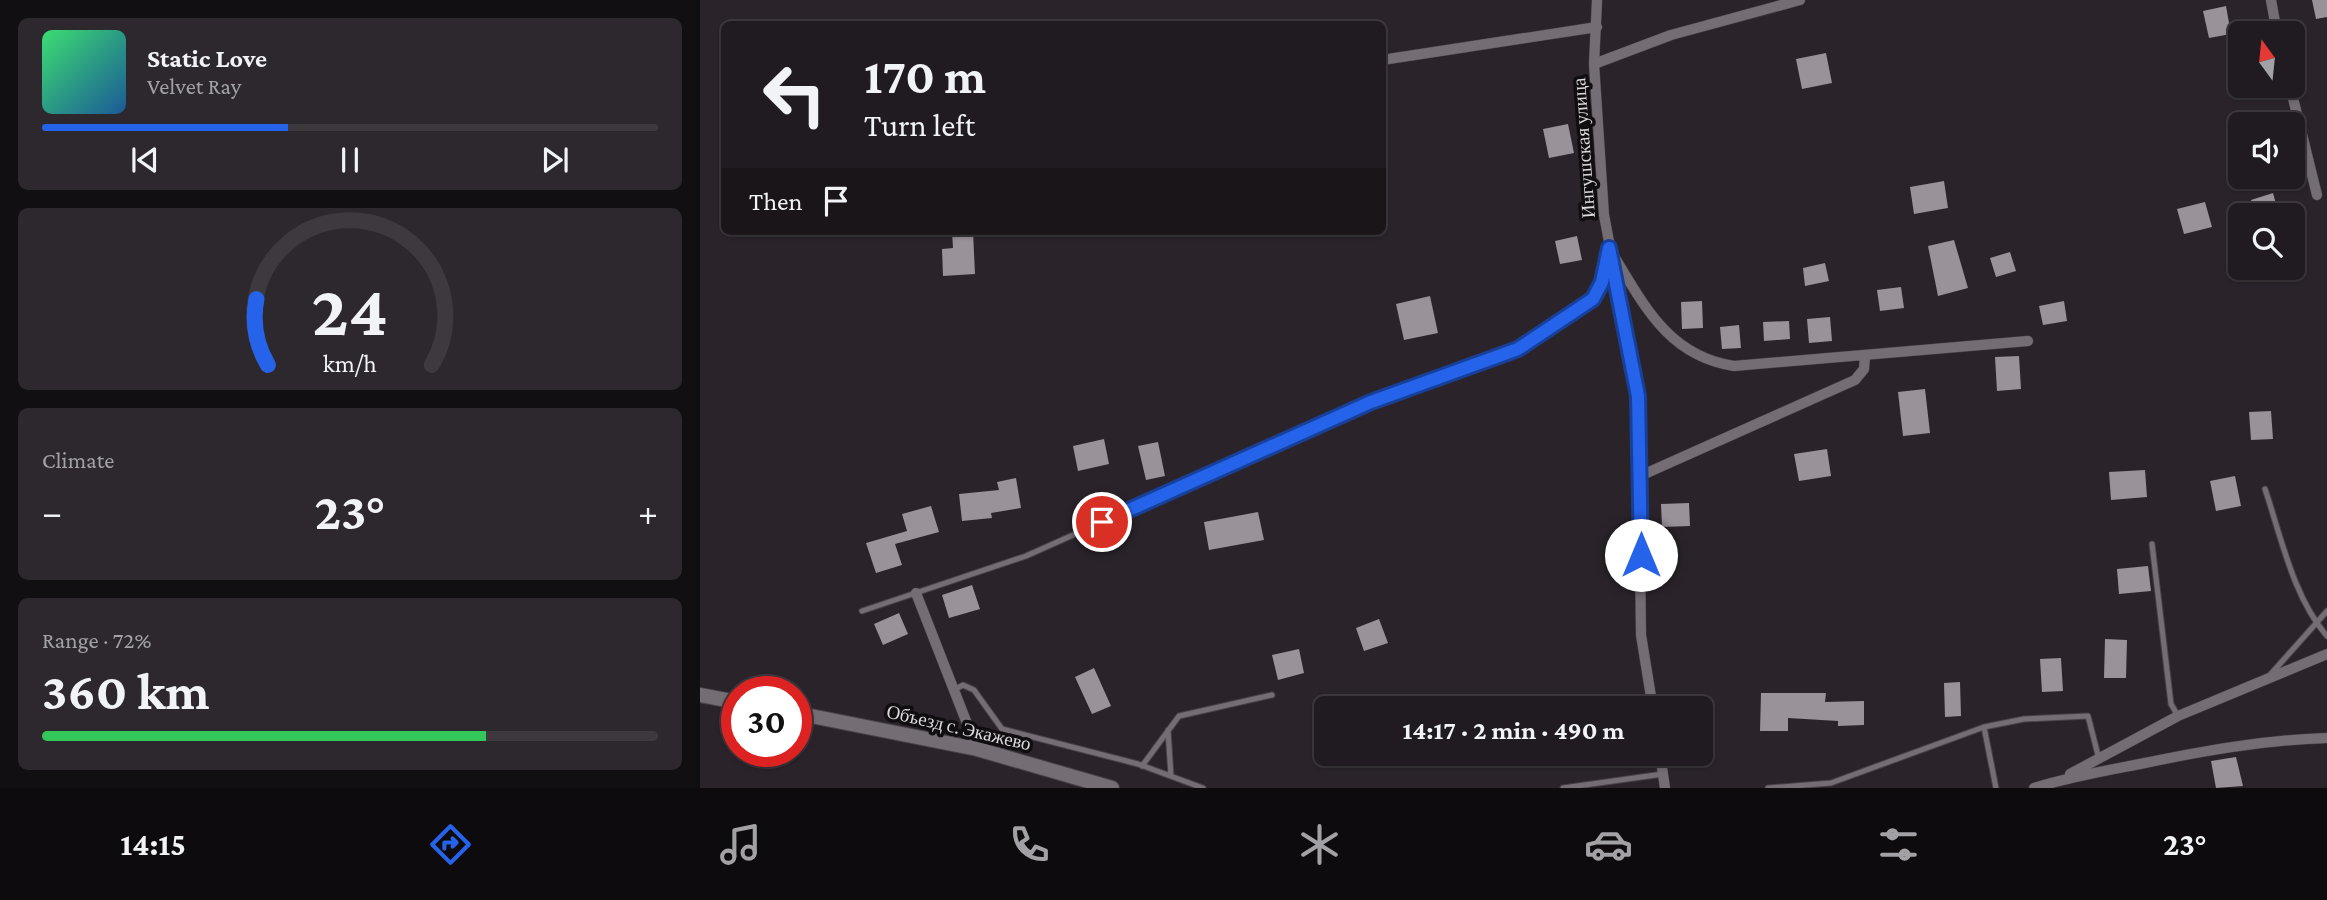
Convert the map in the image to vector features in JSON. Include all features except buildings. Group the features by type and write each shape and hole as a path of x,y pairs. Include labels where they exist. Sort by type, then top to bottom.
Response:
{"main road":[{"path":"700,695 721,699"},
{"name":"Объезд с. Экажево","path":"812,716 977,749 1112,788"}],"street":[{"name":"Ингушская улица","path":"1597,0 1594,64 1604,215 1638,396 1641,635 1651,696"},
{"path":"1594,64 1671,35 1800,0"},
{"path":"2271,0 2275,21"},
{"path":"1386,59 1597,26"},
{"path":"2293,98 2317,195"},
{"path":"1609,248 1662,327 1694,355 1712,362 1734,366 2028,341"},
{"path":"1640,476 1855,380 1864,369 1865,356"},
{"path":"916,593 977,749"},
{"path":"2061,780 2178,716 2327,654"},
{"path":"2034,788 2061,780 2279,740 2327,738"},
{"path":"1662,766 1665,788"}],"lane":[{"path":"862,611 1026,556 1371,402 1518,349 1593,299 1602,282 1609,248"},
{"path":"2265,489 2296,578 2316,623 2327,635"},
{"path":"2152,544 2171,704 2178,716"},
{"path":"2268,678 2327,611"},
{"path":"954,691 963,685 974,690 1002,729 1142,766 1203,788"},
{"path":"1142,766 1179,716 1272,695"},
{"path":"1768,788 1832,783 1984,727 2024,719 2088,716 2099,759"},
{"path":"1984,727 1996,788"},
{"path":"1168,730 1171,776"},
{"path":"1563,788 1663,774"}],"route":[{"path":"1102,522 1371,402 1518,349 1593,299 1602,282 1609,248 1638,396 1641,555"}]}
